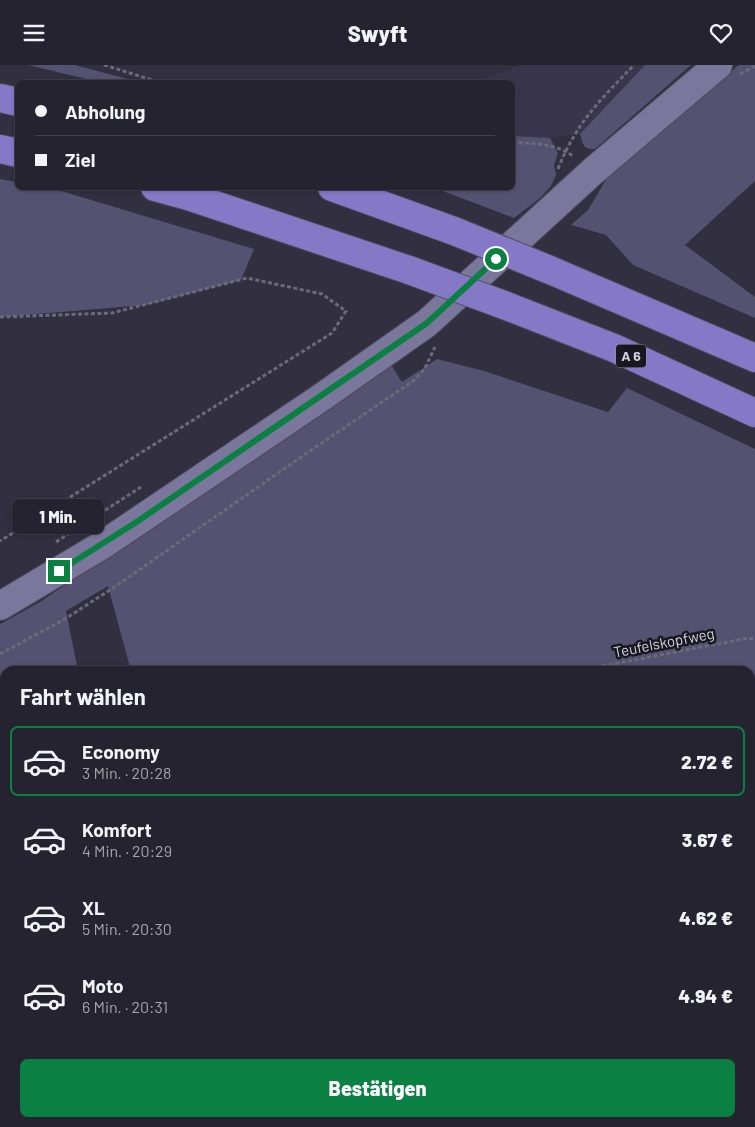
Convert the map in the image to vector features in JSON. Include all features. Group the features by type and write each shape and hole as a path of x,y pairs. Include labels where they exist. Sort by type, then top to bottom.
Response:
{"highway":[{"path":"0,98 15,101"},
{"path":"0,149 15,152"},
{"name":"A 6","path":"166,190 409,270 504,305 614,348 755,413"},
{"path":"340,190 454,231 755,358"}],"street":[{"path":"0,607 104,544 322,397 427,323 592,172 718,65"}],"path":[{"path":"104,65 152,80"},
{"path":"515,142 547,145 566,150 591,109 634,65"},
{"path":"0,317 112,313 247,278 322,294 346,311 332,333 0,541"},
{"path":"0,654 65,619 116,586 413,381 424,370 437,341"},
{"name":"Teufelskopfweg","path":"603,666 748,638 755,639"}],"shaded area":[{"path":"28,65 75,65 131,80 91,80"},
{"path":"522,65 645,65 580,134 550,138 515,136 515,80 479,80"},
{"path":"645,65 691,65 595,149 586,147 580,134"},
{"path":"739,65 755,65 755,181 685,245 755,297 755,318 633,265 606,235 571,225 588,210 610,173"},
{"path":"515,136 550,138 558,153 554,165 556,175 551,186 539,199 514,218 440,190 515,190"},
{"path":"0,179 15,182 15,190 58,190 254,249 241,280 146,305 0,317"},
{"path":"437,359 484,371 608,412 627,388 755,449 755,666 130,666 108,586 66,611 77,666 0,666 0,624 40,602 390,363 402,382"}],"route":[{"path":"59,571 104,544 322,397 427,323 496,259"}]}
